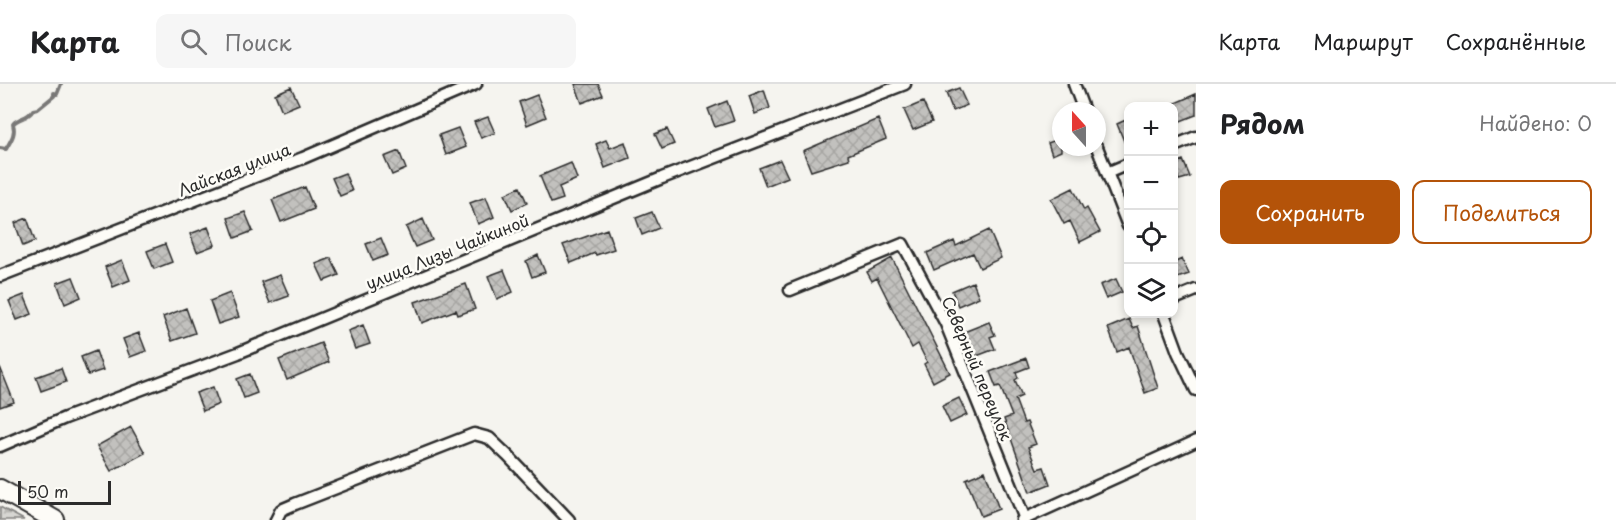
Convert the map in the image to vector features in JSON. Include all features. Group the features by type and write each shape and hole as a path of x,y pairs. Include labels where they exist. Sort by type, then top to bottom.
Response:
{"main road":[{"path":"0,489 55,520"}],"street":[{"name":"Лайская улица","path":"0,276 303,158 476,84"},
{"name":"улица Лизы Чайкиной","path":"0,446 65,418 238,353 662,178 905,84"},
{"path":"1074,84 1081,102"},
{"path":"1178,144 1196,137"},
{"path":"1100,156 1124,216"},
{"path":"1107,173 1124,166"},
{"name":"Северный переулок","path":"790,290 903,244 946,324 1024,519"},
{"path":"1178,297 1196,290"},
{"path":"1165,318 1196,390"},
{"path":"276,520 281,510 474,434 489,438 569,520"},
{"path":"1024,519 1196,441"}],"green space":[{"path":"0,507 24,520 0,520"}],"building":[{"path":"575,84 598,84 603,95 582,103"},
{"path":"291,87 299,104 282,111 275,94"},
{"path":"959,88 967,105 953,111 946,93"},
{"path":"764,90 770,108 755,114 749,96"},
{"path":"1196,94 1196,115 1178,122 1178,102"},
{"path":"537,95 546,117 527,125 519,102"},
{"path":"727,101 734,121 715,127 708,109"},
{"path":"923,102 932,122 913,130 904,110"},
{"path":"488,117 495,133 481,138 474,122"},
{"path":"878,119 886,139 848,155 849,159 811,171 803,151"},
{"path":"1124,121 1124,141 1117,124"},
{"path":"458,128 466,147 446,155 439,135"},
{"path":"667,129 674,144 662,149 655,134"},
{"path":"606,140 610,148 625,142 630,158 605,168 596,144"},
{"path":"1052,141 1052,155 1048,143"},
{"path":"399,151 406,169 392,175 384,157"},
{"path":"780,160 788,177 766,186 759,168"},
{"path":"1183,160 1190,177 1179,180 1178,162"},
{"path":"571,163 577,179 559,187 563,199 551,203 540,176"},
{"path":"345,173 352,191 340,196 332,178"},
{"path":"305,187 314,209 281,222 272,200"},
{"path":"520,187 527,203 512,210 505,194"},
{"path":"1073,188 1084,210 1087,208 1100,232 1080,242 1070,221 1064,224 1051,199"},
{"path":"486,197 494,217 478,224 470,203"},
{"path":"245,212 253,231 235,238 228,218"},
{"path":"652,212 659,228 642,235 636,218"},
{"path":"27,218 35,241 23,246 15,223"},
{"path":"423,219 432,240 415,247 406,227"},
{"path":"208,227 215,245 197,252 190,234"},
{"path":"607,229 614,249 596,255 595,253 571,263 563,245"},
{"path":"989,230 1001,258 980,268 973,253 934,270 927,253 954,241 956,246"},
{"path":"381,238 388,255 373,261 366,244"},
{"path":"165,244 172,262 154,269 147,251"},
{"path":"538,255 545,272 532,277 526,261"},
{"path":"331,258 339,275 324,281 316,264"},
{"path":"892,258 950,373 933,382 918,344 912,348 877,278 872,281 867,272"},
{"path":"1182,259 1189,274 1178,278 1178,261"},
{"path":"122,260 130,280 113,287 105,267"},
{"path":"504,270 513,292 497,299 488,276"},
{"path":"280,275 289,296 270,303 261,282"},
{"path":"73,277 81,297 65,304 57,283"},
{"path":"1116,279 1122,292 1106,299 1100,285"},
{"path":"973,282 979,297 958,306 952,291"},
{"path":"466,284 475,309 458,315 456,310 422,323 415,302"},
{"path":"230,293 239,317 218,324 210,301"},
{"path":"24,295 32,314 17,320 9,301"},
{"path":"186,308 195,333 172,341 163,317"},
{"path":"1129,319 1133,328 1138,326 1158,388 1145,393 1129,347 1117,352 1108,328"},
{"path":"989,322 995,335 990,337 995,349 974,357 964,332"},
{"path":"363,325 370,344 355,349 348,331"},
{"path":"139,333 146,351 130,357 123,339"},
{"path":"321,343 329,362 287,380 279,360"},
{"path":"96,351 103,370 88,375 81,357"},
{"path":"1026,358 1029,367 1016,372 1018,378 1015,380 1022,396 1015,399 1024,423 1027,422 1036,444 1028,447 1037,469 1044,467 1050,484 1030,492 1004,419 1012,416 1000,386 996,387 990,372"},
{"path":"0,367 14,402 0,407"},
{"path":"61,368 66,382 41,391 36,377"},
{"path":"250,374 257,393 244,398 237,379"},
{"path":"213,387 219,404 203,411 196,393"},
{"path":"959,398 967,415 950,423 942,406"},
{"path":"131,427 145,453 111,471 97,446"},
{"path":"985,471 999,509 981,516 966,479"}],"waterway":[{"path":"0,148 6,149 10,143 13,124 38,109 54,96 54,93 57,94 61,84"}]}
